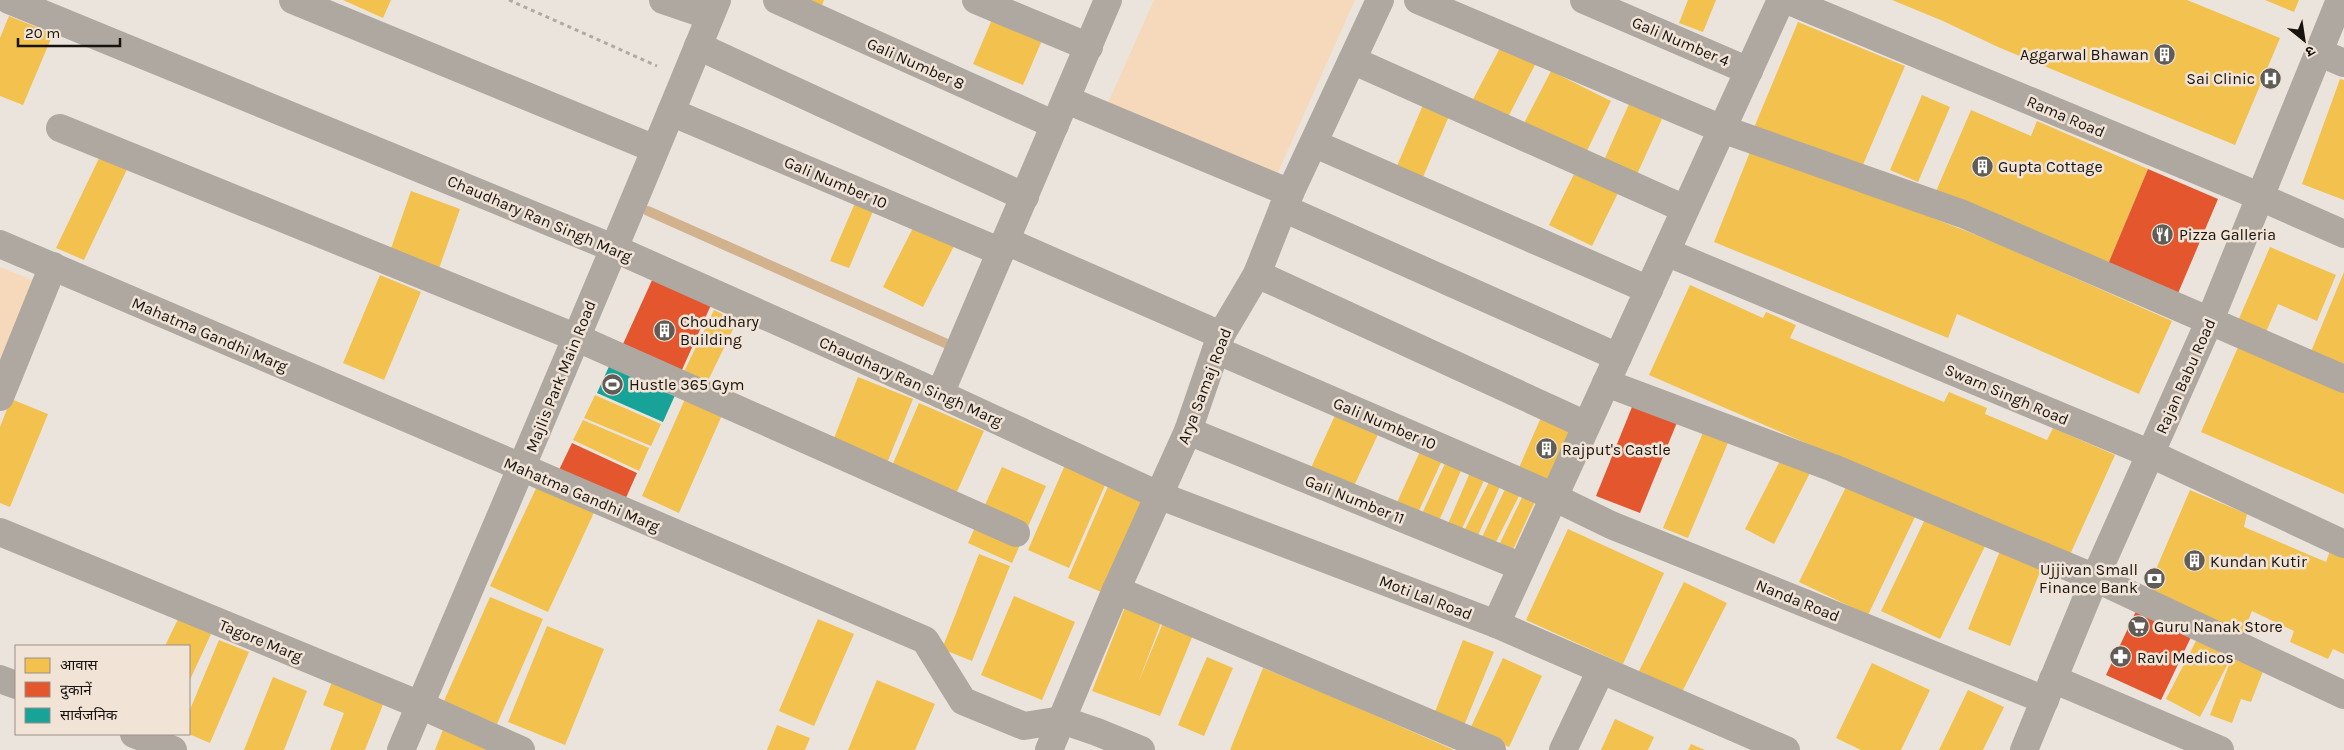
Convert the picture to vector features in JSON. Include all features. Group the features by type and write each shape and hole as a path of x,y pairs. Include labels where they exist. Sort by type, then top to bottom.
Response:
{"street":[{"name":"Chaudhary Ran Singh Marg","path":"9,0 613,248 1064,451"},
{"path":"293,0 655,150"},
{"path":"663,0 713,8"},
{"name":"Gali Number 8","path":"777,0 1055,126"},
{"path":"976,0 1089,47"},
{"path":"940,394 1067,100 1108,0"},
{"name":"Arya Samaj Road","path":"1048,750 1116,590 1188,432 1218,342 1257,274 1287,201 1380,0"},
{"path":"1418,0 1722,129 1964,214 2344,379"},
{"name":"Gali Number 4","path":"1584,0 1749,71"},
{"path":"1496,624 1781,0"},
{"name":"Rama Road","path":"1787,0 2344,234"},
{"name":"Rajan Babu Road","path":"2024,750 2095,578 2210,320 2340,0"},
{"name":"Majlis Park Main Road","path":"400,750 522,469 575,337 713,8"},
{"path":"698,46 1025,197"},
{"path":"2318,52 2344,63"},
{"path":"1352,60 1685,209"},
{"path":"1067,100 1618,357"},
{"name":"Gali Number 10","path":"671,112 1004,247 1218,342 1554,497"},
{"path":"60,128 575,337 1016,533"},
{"path":"1315,144 1648,290"},
{"name":"Mahatma Gandhi Marg","path":"0,244 925,640 964,701 1024,726 1062,720 1141,750"},
{"name":"Swarn Singh Road","path":"1666,252 2151,454 2344,544"},
{"path":"0,397 53,266"},
{"path":"1257,274 1586,426"},
{"path":"1606,383 1833,468 2095,578 2344,695"},
{"name":"Gali Number 11","path":"1188,432 1522,567"},
{"name":"Moti Lal Road","path":"1064,451 1158,495 1496,624 1786,750"},
{"name":"Nanda Road","path":"1554,497 1612,525 2189,744 2220,750"},
{"name":"Tagore Marg","path":"0,532 420,705 521,750"},
{"path":"1116,590 1492,750"},
{"path":"1564,750 1601,670"},
{"path":"0,679 15,685"},
{"path":"136,735 173,750"}],"path":[{"path":"509,0 685,78"}],"shaded area":[{"path":"1154,0 1355,0 1275,179 1107,105"},
{"path":"0,267 40,283 0,378"}],"building: आवास":[{"path":"343,0 391,0 383,18"},
{"path":"801,0 824,0 821,8"},
{"path":"1688,0 1716,0 1703,32 1679,23"},
{"path":"1892,0 2187,0 2280,38 2235,145 1998,47"},
{"path":"2265,0 2299,0 2294,12"},
{"path":"996,10 1046,31 1023,85 973,64"},
{"path":"9,16 53,34 23,105 0,96 0,38"},
{"path":"1798,22 1905,66 1859,174 1753,130"},
{"path":"1501,46 1536,63 1505,123 1470,105"},
{"path":"1551,71 1611,101 1584,157 1522,127"},
{"path":"2340,79 2344,80 2344,200 2302,184"},
{"path":"1922,95 1950,107 1918,182 1890,170"},
{"path":"1629,104 1662,119 1634,181 1601,167"},
{"path":"1423,105 1449,116 1423,177 1397,166"},
{"path":"1971,110 2031,136 2037,121 2148,169 2106,269 1934,196"},
{"path":"1752,147 1989,240 2172,321 2139,394 1957,314 1948,338 1714,242"},
{"path":"103,150 130,163 84,260 56,248"},
{"path":"1579,164 1622,185 1592,246 1549,225"},
{"path":"411,191 460,209 436,277 387,260"},
{"path":"855,203 874,209 849,268 830,261"},
{"path":"916,222 956,242 923,307 883,287"},
{"path":"2270,247 2336,275 2317,321 2278,304 2266,332 2238,321"},
{"path":"2344,272 2344,368 2310,354"},
{"path":"380,275 421,292 384,380 343,363"},
{"path":"1690,285 1763,318 1766,312 1796,325 1790,338 1944,402 1949,392 1987,408 1985,414 2047,440 2053,428 2115,455 2069,557 1649,375"},
{"path":"714,310 737,321 701,395 726,406 679,513 642,496 689,390 678,384"},
{"path":"2239,345 2344,390 2344,494 2201,432"},
{"path":"858,377 913,399 881,478 827,456"},
{"path":"595,395 661,424 651,446 584,418"},
{"path":"11,399 48,414 10,507 0,503 0,427"},
{"path":"919,403 984,431 952,503 888,475"},
{"path":"1337,411 1381,428 1353,488 1332,479 1334,474 1331,479 1310,470"},
{"name":"Rajput's Castle","path":"1543,413 1574,428 1549,484 1518,470"},
{"path":"583,420 649,448 639,471 573,440"},
{"path":"1705,428 1730,438 1688,538 1663,528"},
{"path":"1422,447 1444,456 1417,515 1395,507"},
{"path":"1784,453 1813,467 1774,544 1745,529"},
{"path":"1448,457 1464,464 1438,523 1420,518"},
{"path":"1065,465 1106,483 1069,568 1028,550"},
{"path":"1002,467 1046,486 1012,563 968,543"},
{"path":"1472,468 1486,476 1460,533 1447,526"},
{"path":"1492,476 1502,482 1475,542 1463,533"},
{"path":"540,480 597,506 548,612 490,586"},
{"path":"1509,481 1523,488 1495,544 1481,539"},
{"path":"1109,484 1147,501 1106,594 1068,578"},
{"path":"1847,485 1915,517 1868,615 1799,582"},
{"path":"1526,489 1538,495 1511,554 1499,545"},
{"path":"2190,490 2247,514 2244,527 2326,562 2330,551 2344,557 2344,654 2333,649 2328,659 2290,642 2294,631 2252,611 2242,636 2145,595"},
{"path":"1927,515 1986,544 1940,639 1881,611"},
{"path":"1568,529 1664,573 1623,664 1526,620"},
{"path":"2000,551 2042,567 2010,646 1968,629"},
{"path":"979,554 1010,566 972,661 942,649"},
{"path":"1684,582 1727,603 1682,692 1639,671"},
{"path":"1014,596 1075,622 1042,700 981,675"},
{"path":"490,597 543,619 497,724 444,701"},
{"path":"1127,602 1162,620 1138,683 1163,623 1193,635 1160,716 1092,691"},
{"path":"178,619 211,634 190,680 190,645 165,645"},
{"path":"818,619 854,634 814,726 779,711"},
{"path":"547,626 604,649 565,745 508,722"},
{"path":"2198,637 2233,654 2200,717 2166,699"},
{"path":"219,640 249,652 210,743 190,734 190,710"},
{"path":"1463,640 1494,652 1463,728 1433,717"},
{"path":"2235,649 2267,661 2251,702 2241,699 2232,723 2210,715"},
{"path":"1207,657 1233,668 1204,736 1178,725"},
{"path":"1503,658 1542,676 1509,747 1470,729"},
{"path":"1872,663 1930,690 1901,750 1861,750 1836,738"},
{"path":"1263,668 1340,700 1454,750 1230,750"},
{"path":"273,677 307,691 284,750 244,750"},
{"path":"877,680 935,704 915,750 848,750"},
{"path":"332,682 384,702 365,750 330,750 344,713 323,705"},
{"path":"1968,690 2004,707 1983,750 1939,750"},
{"path":"1615,719 1654,737 1648,750 1601,750"},
{"path":"777,725 810,738 805,750 767,750"},
{"path":"444,727 490,750 435,750"},
{"path":"1691,744 1705,750 1688,750"}],"building: दुकानें":[{"path":"2148,169 2218,199 2176,298 2106,269"},
{"name":"Choudhary Building","path":"653,278 711,305 677,381 618,355"},
{"path":"1634,402 1678,420 1640,513 1596,496"},
{"path":"572,443 637,473 625,500 559,470"},
{"path":"2137,609 2192,635 2161,700 2106,675"}],"building: सार्वजनिक":[{"path":"611,362 676,393 663,422 597,393"}],"waterway":[{"path":"648,211 954,347"}],"place":[{"name":"Aggarwal Bhawan","path":"2165,54"},
{"name":"Sai Clinic","path":"2271,78"},
{"name":"Gupta Cottage","path":"1982,166"},
{"name":"Pizza Galleria","path":"2163,234"},
{"name":"Choudhary Building","path":"664,330"},
{"name":"Hustle 365 Gym","path":"613,384"},
{"name":"Rajput's Castle","path":"1546,449"},
{"name":"Kundan Kutir","path":"2194,561"},
{"name":"Ujjivan Small Finance Bank","path":"2154,578"},
{"name":"Guru Nanak Store","path":"2138,626"},
{"name":"Ravi Medicos","path":"2121,657"}]}
